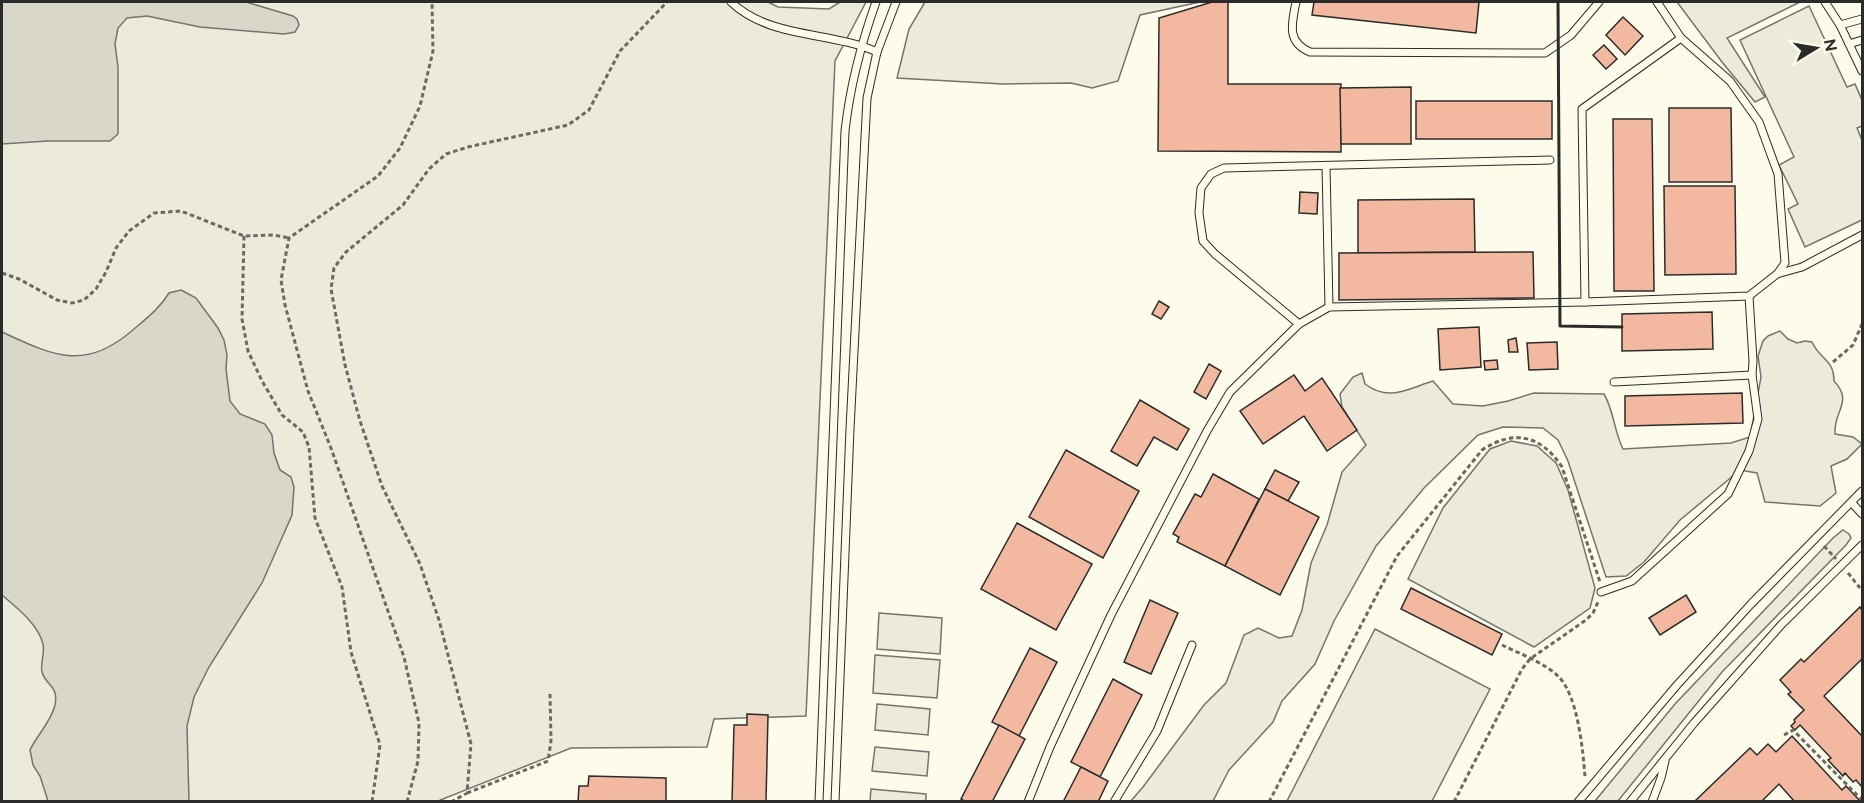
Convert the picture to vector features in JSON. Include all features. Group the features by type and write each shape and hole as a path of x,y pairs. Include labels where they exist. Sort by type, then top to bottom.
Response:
{"lane":[{"path":"731,2 738,9 768,25 861,45 877,52"},
{"path":"819,801 844,131 849,95 861,45 876,2"},
{"path":"836,801 867,98 877,52 896,2"},
{"path":"1296,2 1293,36 1300,48 1310,52 1545,53 1571,35 1599,2"},
{"path":"1028,801 1050,747 1111,615 1207,431 1230,392 1299,324 1329,308 1749,296 1777,274 1785,263 1778,174 1759,122 1730,81 1681,38 1657,2"},
{"path":"1825,2 1840,25 1863,71"},
{"path":"1840,25 1863,19"},
{"path":"1585,302 1582,109 1681,38"},
{"path":"1849,44 1863,40"},
{"path":"1299,324 1215,254 1203,241 1199,213 1201,188 1211,174 1224,168 1550,160"},
{"path":"1326,166 1329,308"},
{"path":"1777,274 1802,267 1863,235"},
{"path":"1601,592 1632,581 1728,494 1749,451 1758,419 1752,375 1749,296"},
{"path":"1614,382 1752,375"},
{"path":"1578,801 1677,685 1751,604 1863,491"},
{"path":"1852,503 1863,514"},
{"path":"1630,801 1694,723 1781,625 1863,545"},
{"path":"1114,801 1157,731 1192,645"},
{"path":"1652,801 1665,759"}],"path":[{"path":"407,801 418,761 419,723 404,657 331,448 308,391 285,305 281,280 289,238 378,176 400,148 420,106 433,51 432,2"},
{"path":"467,793 471,744 439,620 420,564 382,486 360,421 345,364 331,289 334,267 346,252 403,206 429,169 446,154 568,125 589,110 620,51 667,2"},
{"path":"2,273 19,279 57,300 72,303 84,300 96,289 116,248 129,231 154,213 181,211 244,236 274,234 289,238"},
{"path":"244,236 242,319 248,351 282,415 303,432 309,447 315,518 342,587 351,652 380,745 372,801"},
{"path":"1833,362 1853,345 1863,324"},
{"path":"1269,801 1397,556 1482,450 1506,439 1525,438 1540,443 1553,453 1562,467 1600,581 1599,603 1586,620 1530,659 1522,669 1454,801"},
{"path":"1502,645 1557,675 1567,689 1582,741 1587,791"},
{"path":"451,801 548,762 551,741 550,694"},
{"path":"1784,735 1793,730 1863,800"}],"shaded area":[{"path":"2,2 768,2 778,7 829,9 840,2 866,2 835,61 806,716 714,719 707,747 571,748 438,801 2,802"},
{"path":"2,2 246,2 293,16 299,25 295,32 284,34 200,27 147,16 127,18 118,28 115,44 118,67 118,134 110,141 2,144"},
{"path":"925,2 1200,2 1140,15 1118,81 1092,88 1071,83 1003,84 897,78 909,29"},
{"path":"1677,2 1800,2 1727,38 1765,97 1755,102"},
{"path":"1809,6 1847,87 1855,84 1862,100 1862,126 1857,128 1862,140 1862,220 1805,247 1788,209 1798,204 1779,165 1794,157 1740,40"},
{"path":"181,290 196,298 224,340 230,401 240,414 265,424 272,435 274,453 280,470 291,477 294,487 292,515 262,583 209,667 194,697 187,726 189,801 48,801 40,776 33,765 30,750 53,711 55,693 42,672 43,644 37,630 2,595 2,332 54,353 69,356 84,355 100,351 116,342 153,312 169,293"},
{"path":"1780,331 1788,339 1797,343 1812,342 1832,368 1834,381 1840,388 1843,401 1835,426 1835,434 1853,437 1862,444 1847,459 1831,466 1836,493 1820,506 1765,502 1757,473 1740,470 1680,520 1644,562 1626,576 1606,577 1568,461 1558,440 1543,428 1503,427 1478,435 1424,488 1376,546 1334,621 1315,664 1282,701 1273,722 1229,770 1213,801 1130,802 1204,705 1226,683 1244,635 1258,628 1279,638 1292,636 1302,610 1311,563 1327,525 1342,472 1366,445 1342,407 1340,394 1353,377 1362,373 1365,384 1390,393 1433,381 1453,404 1483,406 1534,393 1604,394 1623,449 1731,443 1750,437 1761,377 1758,356 1763,341"},
{"path":"1511,441 1537,446 1556,463 1568,490 1595,588 1590,608 1534,647 1408,579 1443,508 1490,449"},
{"path":"1843,530 1851,538 1846,545 1722,672 1618,801 1595,801 1675,704"},
{"path":"879,613 942,618 940,654 877,649"},
{"path":"1375,629 1490,689 1432,801 1287,801"},
{"path":"875,655 940,660 937,698 873,693"},
{"path":"877,704 930,709 928,735 875,730"},
{"path":"875,747 929,752 927,776 872,771"},
{"path":"871,789 926,794 926,801 870,801"}],"building":[{"path":"1212,2 1228,2 1228,84 1341,84 1341,152 1158,151 1159,18"},
{"path":"1314,2 1479,2 1476,33 1312,15"},
{"path":"1623,17 1643,36 1625,55 1606,35"},
{"path":"1604,45 1617,59 1606,69 1593,55"},
{"path":"1411,87 1411,144 1341,144 1340,88"},
{"path":"1416,101 1552,101 1552,139 1416,139"},
{"path":"1669,108 1731,108 1732,182 1669,182"},
{"path":"1613,119 1652,119 1654,291 1614,291"},
{"path":"1664,186 1735,186 1736,274 1665,275"},
{"path":"1300,192 1318,193 1317,214 1299,213"},
{"path":"1474,199 1475,252 1358,253 1358,200"},
{"path":"1533,252 1534,298 1339,300 1339,253"},
{"path":"1159,301 1169,307 1161,319 1152,314"},
{"path":"1712,312 1713,349 1622,351 1622,314"},
{"path":"1479,327 1481,367 1440,370 1438,329"},
{"path":"1516,338 1518,352 1509,352 1508,340"},
{"path":"1557,342 1558,369 1529,370 1527,343"},
{"path":"1497,360 1498,369 1485,370 1484,361"},
{"path":"1209,364 1221,371 1206,399 1194,392"},
{"path":"1294,375 1305,391 1322,378 1357,430 1327,451 1304,416 1263,444 1240,411"},
{"path":"1742,393 1743,423 1625,426 1625,396"},
{"path":"1140,400 1189,429 1177,450 1154,437 1137,466 1111,451"},
{"path":"1066,450 1139,491 1103,558 1029,517"},
{"path":"1275,470 1299,482 1288,501 1265,489"},
{"path":"1213,474 1259,499 1225,566 1177,542 1179,537 1173,534 1195,494 1201,497"},
{"path":"1265,489 1319,517 1280,595 1225,566"},
{"path":"1017,523 1092,564 1056,630 981,589"},
{"path":"1411,588 1502,634 1492,655 1401,609"},
{"path":"1686,595 1696,612 1660,635 1649,618"},
{"path":"1150,600 1178,613 1151,674 1124,662"},
{"path":"1860,607 1862,610 1862,659 1824,696 1862,736 1862,787 1856,780 1853,782 1845,773 1843,776 1828,760 1831,758 1800,725 1795,730 1791,726 1804,710 1788,694 1791,692 1780,680 1801,659 1804,662"},
{"path":"1030,648 1057,662 1019,736 992,722"},
{"path":"1113,679 1142,695 1100,777 1071,762"},
{"path":"747,714 768,715 766,802 732,802 734,725 747,725"},
{"path":"999,725 1025,739 992,802 966,802 961,799"},
{"path":"1792,736 1842,790 1846,786 1861,802 1795,802 1779,784 1761,802 1694,802 1750,748 1757,755 1768,744 1776,752"},
{"path":"1081,767 1108,781 1098,802 1063,802"},
{"path":"589,776 666,778 666,802 578,802 579,786 588,786"}],"wall":[{"path":"1558,2 1560,326 1622,327"}]}
